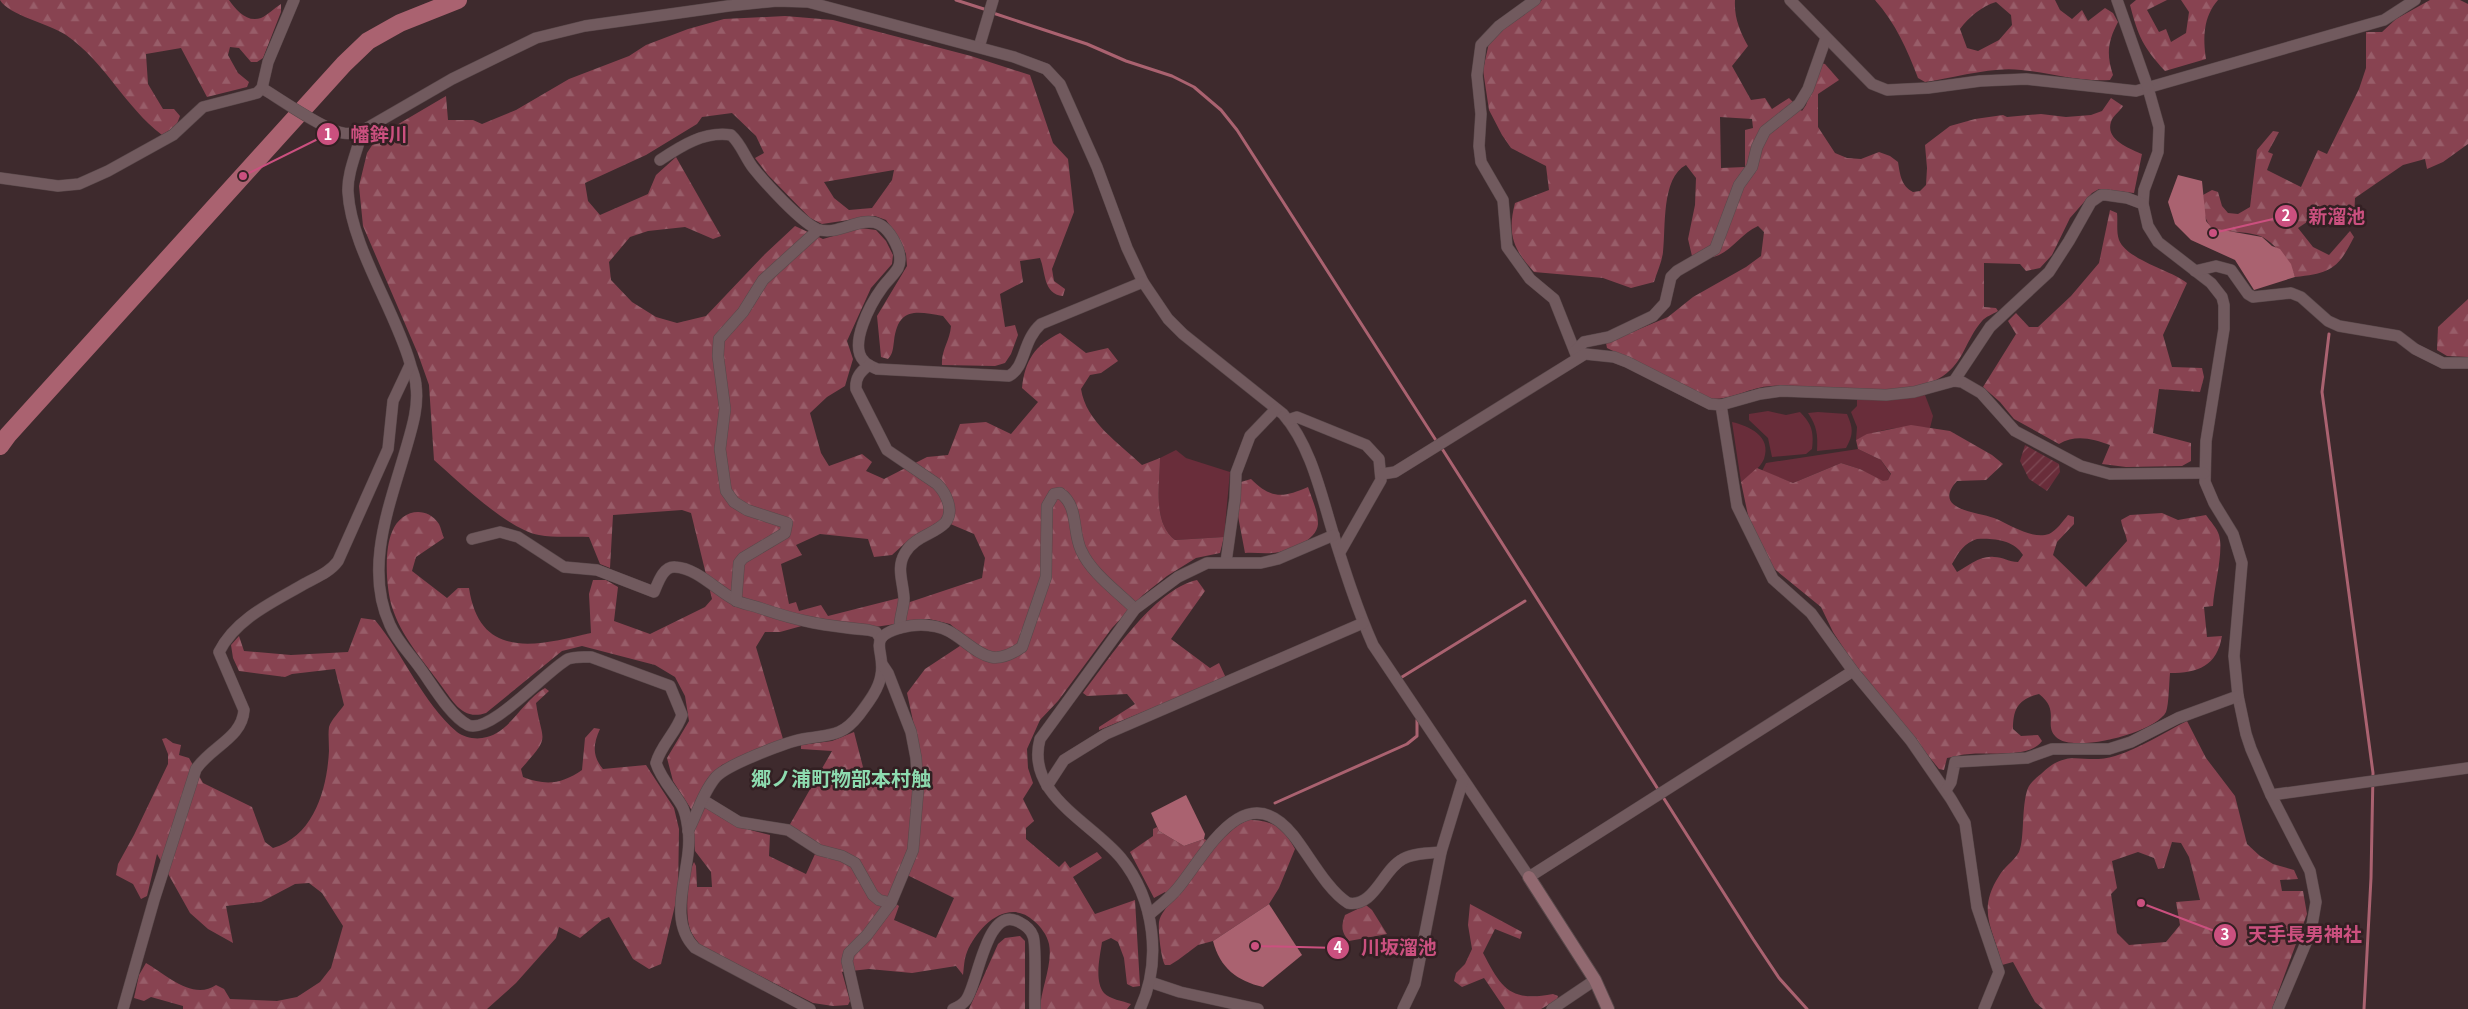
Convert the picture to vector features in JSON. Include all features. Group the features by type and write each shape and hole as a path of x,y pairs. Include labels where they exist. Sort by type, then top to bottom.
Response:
{"street":[{"path":"0,178 58,186 79,184 108,171 173,136 203,107 252,94 262,88 268,62 294,0"},
{"path":"262,88 341,133 362,131 452,78 536,38 612,22 728,6 792,0 824,5 979,47 1046,69 1060,84 1097,167 1126,248 1142,282 1168,319 1183,334 1288,420 1307,455 1363,623 1383,660 1529,877 1595,980 1608,1009"},
{"path":"1535,0 1500,26 1482,45 1477,75 1480,114 1479,146 1481,162 1503,200 1507,247 1530,279 1554,299 1567,336 1576,353"},
{"path":"1790,0 1872,84 1887,90 1928,88 1980,81 2026,79 2051,80 2115,90 2136,91 2384,20 2415,0"},
{"path":"2117,0 2156,113 2159,137 2158,152 2144,190 2144,204 2151,233 2165,248 2214,287 2224,305 2224,329 2206,441 2204,473 2209,494 2233,534 2242,563 2234,656 2238,696 2250,749 2310,871 2316,902 2311,931 2278,1009"},
{"path":"979,47 992,3"},
{"path":"1382,474 1395,472 1439,445 1576,353 1584,342 1609,336 1653,316 1665,302 1671,277 1677,271 1715,249 1739,185 1752,168 1765,131 1799,104 1808,89 1826,38"},
{"path":"362,131 350,176 349,201 358,234 410,365 416,385 416,411 383,528 380,550 378,576 384,604 393,631 460,720 470,726 478,726 497,717 556,668 569,659 578,657 591,657 670,686 679,702 682,715 678,727 663,748 656,763 683,808 688,831 681,909 683,930 688,942 706,954 810,1009"},
{"path":"660,160 687,142 711,135 731,135 740,143 747,159 771,188 804,220 818,230 828,230 860,222 872,222 880,225 891,237 898,249 900,258 899,267 880,290 871,306 859,338 860,355 869,365 877,369 922,373 1009,376 1020,368 1026,343 1032,332 1041,324 1142,282"},
{"path":"1954,381 1990,327 2049,272 2091,202 2102,195 2106,195 2127,198 2144,204"},
{"path":"736,601 739,563 785,533 788,528 787,523 781,519 747,510 734,502 726,491 720,449 725,408 718,356 719,339 743,312 763,280 818,230"},
{"path":"2195,270 2216,266 2231,270 2253,298 2291,293 2301,297 2328,321 2339,326 2398,336 2415,349 2443,363 2468,363"},
{"path":"1576,353 1597,355 1627,362 1710,404 1722,405 1760,394 1781,391 1886,395 1914,392 1954,381 1962,382 1980,393 2015,431 2081,466 2110,474 2204,473"},
{"path":"123,1009 157,891 196,769 202,760 237,731 243,720 244,710 219,652 231,633 249,618 276,600 327,572 338,561 388,449 393,401 410,365"},
{"path":"869,365 859,374 856,390 880,439 887,450 937,484 944,491 949,506 949,514 945,523 913,541 900,565 904,598 900,628"},
{"path":"1722,405 1737,506 1773,579 1812,613 1853,671 1911,741 1946,790 1967,828 1977,907 1999,972 1984,1009"},
{"path":"1226,562 1235,498 1236,473 1250,436 1276,409"},
{"path":"1288,420 1297,417 1366,445 1379,459 1382,474 1381,480 1340,552"},
{"path":"858,1009 847,961 849,953 867,935 891,903 914,850 918,791 911,732 888,673 882,664 878,646 880,638 884,634 900,628 915,625 938,628 954,634 973,650 988,658 1000,658 1022,648 1046,577 1047,506 1054,494 1060,493 1067,498 1072,508 1081,551 1096,571 1135,609"},
{"path":"472,539 500,532 518,537 564,567 597,570 654,592 668,568 675,567 692,572 736,601 792,619 819,625 876,632 880,638"},
{"path":"1140,1009 1150,982 1152,958 1150,914 1138,884 1121,858 1047,786 1041,777 1037,750 1040,739 1135,609 1178,577 1207,562 1260,563 1278,559 1334,535"},
{"path":"1047,786 1064,760 1106,734 1363,623"},
{"path":"688,831 717,777 728,768 792,742 838,734 850,726 878,685 882,664"},
{"path":"1529,877 1853,671"},
{"path":"1946,790 1951,782 1954,762 2027,758 2052,749 2110,749 2131,742 2178,718 2238,696"},
{"path":"2271,795 2468,768"},
{"path":"1403,1009 1415,984 1441,852 1463,780"},
{"path":"703,800 739,822 788,830 819,850 842,856 855,863 873,895 879,900 891,903"},
{"path":"1150,914 1177,890 1208,846 1226,827 1247,814 1265,814 1280,822 1335,893 1348,903 1354,904 1370,896 1387,871 1404,858 1441,852"},
{"path":"954,1009 967,999 989,937 1001,924 1008,920 1016,921 1023,925 1034,938 1034,1009"},
{"path":"1552,1009 1595,980"},
{"path":"1150,982 1180,992 1258,1009"}],"shaded area":[{"path":"2178,175 2202,181 2206,221 2212,228 2262,237 2272,246 2280,249 2291,264 2295,277 2254,290 2235,260 2191,240 2175,224 2168,202"},
{"path":"1925,395 1933,416 1930,428 1892,429 1873,433 1856,440 1857,427 1851,412 1857,406 1857,400"},
{"path":"1768,411 1786,415 1800,412 1807,420 1811,429 1813,438 1812,449 1806,454 1772,457 1768,438 1749,420 1749,414"},
{"path":"1808,413 1847,414 1852,431 1846,448 1817,451 1816,431"},
{"path":"1732,422 1752,429 1762,438 1765,444 1766,451 1762,463 1741,482"},
{"path":"2025,445 2059,464 2060,472 2047,491 2029,479 2020,461"},
{"path":"1858,449 1881,460 1891,475 1888,480 1882,482 1860,469 1841,463 1793,483 1762,471 1766,463"},
{"path":"1176,450 1186,458 1230,472 1224,537 1175,540 1163,523 1159,502 1160,458"},
{"path":"1186,795 1205,834 1204,839 1184,846 1159,831 1151,813"},
{"path":"1269,904 1302,955 1263,987 1245,981 1231,972 1220,959 1213,941"}],"green space":[{"path":"0,0 229,0 242,15 251,19 261,18 281,4 281,12 263,58 257,62 251,62 239,48 230,47 228,55 238,73 249,82 247,87 207,97 181,48 146,54 148,84 163,109 174,109 180,116 176,126 162,135 137,111 104,71 80,46 59,31 11,10"},
{"path":"1542,0 1735,0 1735,13 1738,24 1748,46 1732,66 1751,100 1765,98 1772,109 1789,98 1802,111 1806,105 1820,63 1825,64 1839,80 1818,94 1818,127 1835,153 1847,158 1861,159 1879,152 1890,156 1898,162 1900,175 1904,183 1913,192 1920,191 1926,185 1925,145 1950,126 1975,119 2003,115 2007,117 2041,114 2066,117 2091,115 2102,111 2111,98 2123,106 2112,120 2110,128 2112,134 2120,143 2142,154 2134,193 2099,189 2092,193 2070,218 2052,255 2040,268 2026,271 2020,264 1984,263 1984,307 1996,308 1998,311 1982,321 1956,364 1943,376 1925,385 1904,390 1882,392 1771,386 1726,398 1711,399 1607,348 1606,343 1668,317 1693,297 1746,267 1761,256 1764,232 1758,226 1752,229 1724,252 1716,256 1692,256 1688,239 1695,205 1696,178 1686,165 1678,171 1672,181 1666,204 1661,263 1654,282 1631,288 1603,278 1534,272 1521,256 1514,240 1512,232 1513,214 1515,203 1549,190 1546,166 1511,148 1489,110 1483,70 1490,38","holes":["1720,117 1752,119 1753,128 1745,130 1745,167 1721,168"]},
{"path":"1875,0 2055,0 2060,10 2072,19 2082,10 2088,21 2105,8 2113,13 2118,22 2109,48 2109,61 2113,75 2110,80 2076,79 2010,69 1973,73 1925,82 1918,78 1900,37 1889,18","holes":["1996,2 2011,15 2012,25 1999,40 1978,51 1967,48 1960,29 1976,12"]},
{"path":"2136,0 2167,0 2147,10 2159,32 2166,29 2171,42 2186,33 2189,12 2181,0 2218,0 2209,13 2205,28 2206,59 2165,71 2146,48 2139,33 2130,5"},
{"path":"2430,0 2460,0 2468,4 2468,144 2443,162 2427,169 2425,159 2403,165 2355,198 2354,219 2349,224 2331,210 2325,210 2298,228 2313,247 2329,255 2350,231 2354,237 2338,263 2332,268 2317,274 2295,277 2280,252 2262,237 2242,232 2217,231 2212,228 2205,216 2203,195 2212,190 2218,192 2222,206 2228,213 2238,214 2250,207 2257,150 2273,131 2279,132 2268,152 2273,154 2267,170 2301,187 2318,150 2327,154 2359,89 2366,68 2366,32 2382,32 2396,19"},
{"path":"785,16 833,20 971,56 1030,75 1053,143 1068,159 1074,212 1052,269 1054,281 1065,289 1063,296 1052,291 1049,287 1040,258 1020,261 1023,282 1000,294 1005,327 1015,325 1018,335 1011,354 1005,363 995,366 942,365 951,326 943,316 925,313 910,314 904,317 896,330 891,355 888,359 881,357 877,316 907,266 906,254 898,237 886,220 875,216 822,224 810,218 768,175 755,158 764,153 756,136 732,113 702,117 697,124 646,155 585,183 588,201 600,215 648,194 656,175 676,157 721,236 713,239 685,227 648,231 630,237 609,262 611,280 632,302 656,317 677,323 706,316 765,254 795,226 823,239 861,228 876,230 886,241 893,255 892,264 871,288 847,341 853,359 845,386 827,397 810,413 821,453 829,466 862,454 872,462 866,471 884,479 927,457 948,455 960,424 986,422 1011,434 1038,402 1022,388 1023,378 1029,361 1038,348 1060,333 1086,353 1108,348 1118,361 1101,373 1090,375 1081,389 1084,401 1096,422 1142,465 1160,458 1160,513 1168,532 1175,540 1224,537 1220,553 1196,558 1167,576 1143,595 1112,628 1058,701 1040,720 1027,749 1028,768 1033,783 1023,799 1034,821 1026,828 1026,839 1059,867 1065,861 1070,868 1097,852 1102,858 1073,877 1095,914 1135,900 1140,986 1133,987 1127,984 1124,958 1118,942 1111,938 1102,942 1098,968 1099,982 1104,993 1131,1004 1127,1009 1040,1009 1048,968 1049,944 1037,923 1024,914 1014,912 1004,913 995,918 978,933 967,952 963,975 956,966 912,973 869,969 842,972 850,1001 848,1005 833,1006 813,1003 701,946 688,923 688,885 694,862 696,866 697,887 712,887 711,872 695,851 691,809 673,781 667,758 689,721 685,696 675,677 655,665 582,646 562,651 486,713 471,714 464,712 449,697 413,647 396,618 387,580 389,540 401,519 407,515 420,512 427,514 439,524 444,538 416,557 412,571 447,598 458,588 469,588 475,612 485,628 499,638 515,643 532,644 591,633 589,594 593,580 606,580 618,587 614,621 650,634 705,607 712,599 691,513 682,510 613,515 610,568 600,564 589,537 545,536 526,531 512,524 483,503 434,460 429,385 418,354 363,226 359,186 367,153 378,136 446,96 448,120 473,120 482,124 516,110 569,79 629,56 646,45 688,29 724,19","holes":["894,170 892,180 872,208 849,210 834,198 824,182","941,520 974,534 985,558 982,578 898,606 899,598 828,616 821,605 799,611 796,602 789,604 781,564 802,555 796,545 820,534 868,539 874,557 892,555 904,544","929,619 950,624 969,640 925,669 907,693 922,763 905,773 869,779 864,771 854,732 832,741 801,745 801,749 832,751 785,833 815,854 806,874 769,856 770,835 731,823 698,800 708,778 722,765 783,739 756,647 765,632 780,632 816,622 875,627","903,873 954,898 936,938 894,920 899,906 888,898"]},
{"path":"2110,210 2117,213 2118,237 2124,247 2140,259 2187,283 2163,335 2172,367 2202,368 2204,377 2200,392 2159,389 2153,433 2191,443 2191,461 2182,466 2126,467 2102,464 2110,445 2091,439 2078,438 2059,444 2014,419 2000,402 1983,387 2016,334 2008,321 2016,313 2029,327 2038,327 2071,296 2099,263"},
{"path":"2468,299 2468,357 2447,356 2437,350 2438,327"},
{"path":"1911,425 1950,431 1992,455 2003,464 1986,480 1957,481 1950,491 1950,498 1953,504 2035,535 2052,533 2068,515 2074,517 2074,524 2057,542 2053,555 2086,587 2127,541 2121,520 2130,515 2162,513 2178,520 2206,515 2217,530 2220,542 2220,560 2213,606 2204,607 2207,637 2222,636 2216,654 2205,666 2180,673 2170,673 2166,712 2159,720 2131,734 2095,742 2065,742 2056,737 2052,732 2049,706 2046,700 2039,694 2026,699 2018,706 2013,722 2013,729 2021,736 2038,735 2042,741 2036,747 2009,754 1967,754 1947,758 1944,770 1939,769 1852,661 1833,632 1821,607 1772,567 1749,520 1741,482 1757,468 1793,483 1841,463 1860,469 1883,481 1888,480 1891,474 1881,460 1858,449 1856,440 1867,434","holes":["1983,539 2009,543 2023,555 2018,562 1997,557 1984,558 1957,572 1952,564 1960,552 1972,541"]},
{"path":"1251,479 1258,486 1278,495 1284,495 1308,487 1318,519 1316,530 1312,536 1300,545 1278,552 1245,553 1238,516 1241,482"},
{"path":"1197,580 1205,591 1171,639 1210,668 1219,663 1226,678 1099,730 1099,727 1135,704 1127,694 1087,696 1083,693 1119,645 1149,611 1164,597 1181,586"},
{"path":"361,618 375,620 423,693 445,720 464,736 479,738 496,733 510,722 537,694 545,688 549,691 536,703 542,733 541,744 521,769 523,777 539,782 554,782 575,775 582,770 585,738 594,728 600,729 595,745 595,755 603,769 646,765 674,808 679,829 678,893 661,964 649,969 633,959 609,917 602,920 580,938 559,927 556,938 516,983 487,1009 183,1009 183,1006 151,997 144,1001 134,998 139,975 146,963 170,979 189,988 207,989 216,985 224,989 230,999 277,1001 297,997 320,982 331,968 343,926 322,893 309,883 295,884 261,902 226,906 233,943 208,929 190,913 157,854 147,896 141,899 133,884 116,875 118,864 168,764 168,754 162,739 166,738 173,743 181,745 179,755 189,758 203,783 252,807 265,842 273,848 287,842 299,833 316,809 321,795 328,766 329,727 344,705 335,669 292,674 285,677 239,671 233,658 231,645 239,636 244,651 291,655 348,652"},
{"path":"2187,721 2206,758 2235,796 2247,844 2260,856 2273,864 2294,870 2298,879 2280,880 2282,891 2303,891 2307,914 2272,1009 2043,1009 2035,1002 2013,962 2002,965 1991,931 1988,910 1992,889 2001,873 2019,852 2021,846 2024,804 2028,788 2037,777 2060,761 2077,758 2104,758 2125,753","holes":["2172,842 2181,843 2189,857 2200,900 2176,902 2180,925 2166,942 2129,945 2117,933 2111,894 2117,888 2112,861 2138,852 2154,858 2158,869 2164,868"]},
{"path":"1248,820 1264,821 1276,826 1286,835 1295,849 1279,888 1269,904 1213,941 1198,945 1170,965 1165,965 1160,944 1159,922 1171,901 1165,892 1154,898 1130,852 1153,836 1153,829 1157,827 1159,831 1184,846 1204,839 1216,844 1238,825"},
{"path":"1470,904 1522,932 1520,939 1495,929 1483,953 1502,984 1517,994 1538,996 1553,994 1558,996 1557,1000 1541,1009 1505,1009 1484,978 1462,987 1454,981 1456,973 1465,964 1472,949 1468,925"},
{"path":"1366,905 1372,910 1387,934 1349,941 1342,929 1345,915"},
{"path":"1020,936 1025,941 1025,1009 969,1009 998,944 1005,938"}],"waterway":[{"path":"0,446 344,64 368,41 400,23 458,0"},
{"path":"956,0 987,10"},
{"path":"993,13 1087,44 1126,61 1172,76 1194,87 1221,110 1237,130 1437,442"},
{"path":"2329,334 2322,392 2373,773 2371,878 2364,1009"},
{"path":"1441,447 1753,939 1779,978 1807,1009"},
{"path":"1402,677 1525,601"},
{"path":"1275,803 1407,744 1417,736 1417,720"}],"place":[{"name":"幡鉾川","path":"243,176"},
{"name":"新溜池","path":"2213,233"},
{"name":"天手長男神社","path":"2141,903"},
{"name":"川坂溜池","path":"1255,946"}],"district":[{"name":"郷ノ浦町物部本村触","path":"841,777"}]}
